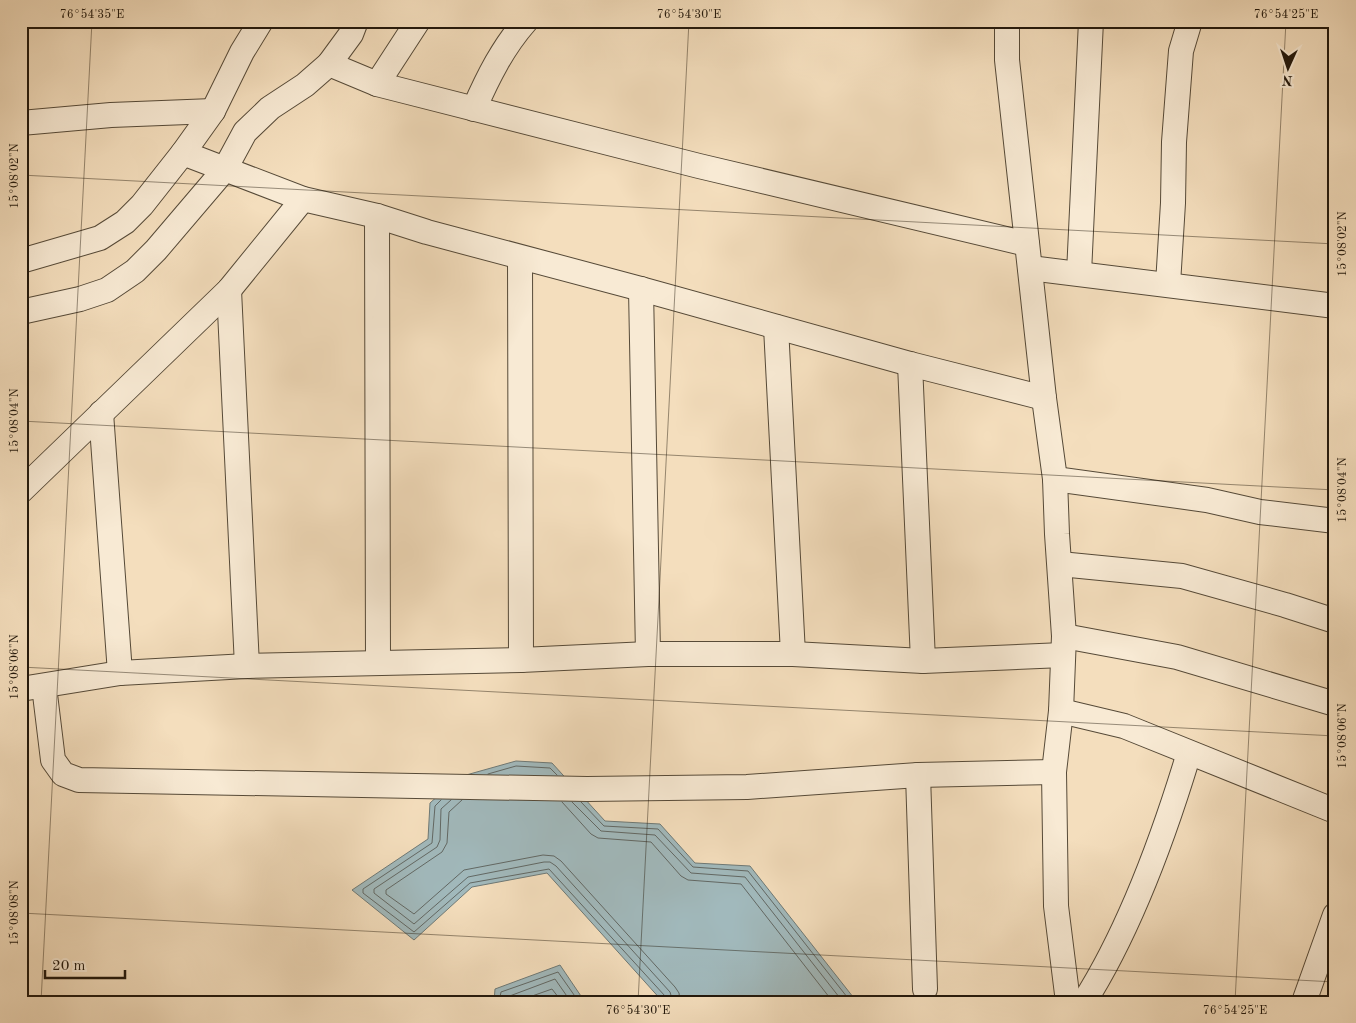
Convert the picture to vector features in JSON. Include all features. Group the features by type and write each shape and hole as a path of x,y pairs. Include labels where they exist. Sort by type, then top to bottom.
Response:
{"street":[{"path":"21,261 100,238 125,222 142,205 213,111 242,52 261,21"},
{"path":"21,312 80,299 107,290 135,271 156,250 225,169 245,132 270,108 305,85 329,64 351,34 356,21"},
{"path":"376,84 418,21"},
{"path":"474,109 488,77 513,37 526,21"},
{"path":"1007,21 1007,60 1044,398 1055,479 1064,646 1061,711 1054,772 1056,906 1068,1002"},
{"path":"1079,273 1091,21"},
{"path":"1168,284 1174,203 1174,142 1182,51 1190,21"},
{"path":"329,64 376,84 698,166 1027,244"},
{"path":"21,123 111,115 213,111"},
{"path":"183,153 303,199 377,216 520,258 641,289 910,364 1044,398"},
{"path":"21,492 229,290 303,199"},
{"path":"377,216 378,663"},
{"path":"520,258 521,660"},
{"path":"1030,268 1335,306"},
{"path":"641,289 648,654"},
{"path":"229,290 247,666"},
{"path":"776,327 793,654"},
{"path":"910,364 923,661"},
{"path":"101,413 120,673"},
{"path":"1055,479 1207,500 1260,512 1335,521"},
{"path":"1060,564 1182,576 1285,604 1335,621"},
{"path":"21,689 120,673 247,666 521,660 648,654 793,654 923,661 1064,646 1177,657 1335,704"},
{"path":"44,686 52,760 62,774 79,780 597,789 747,787 918,775 1054,772"},
{"path":"1061,711 1124,726 1335,811"},
{"path":"1084,1002 1099,977 1143,884 1174,802 1189,753"},
{"path":"918,775 925,989"},
{"path":"1304,1002 1335,915"}],"water":[{"path":"516,761 552,763 605,821 660,824 695,863 750,866 857,1002 663,1002 547,873 472,887 414,940 352,890 428,839 430,803 459,777"},
{"path":"560,965 585,1002 494,1002 495,989"}]}
